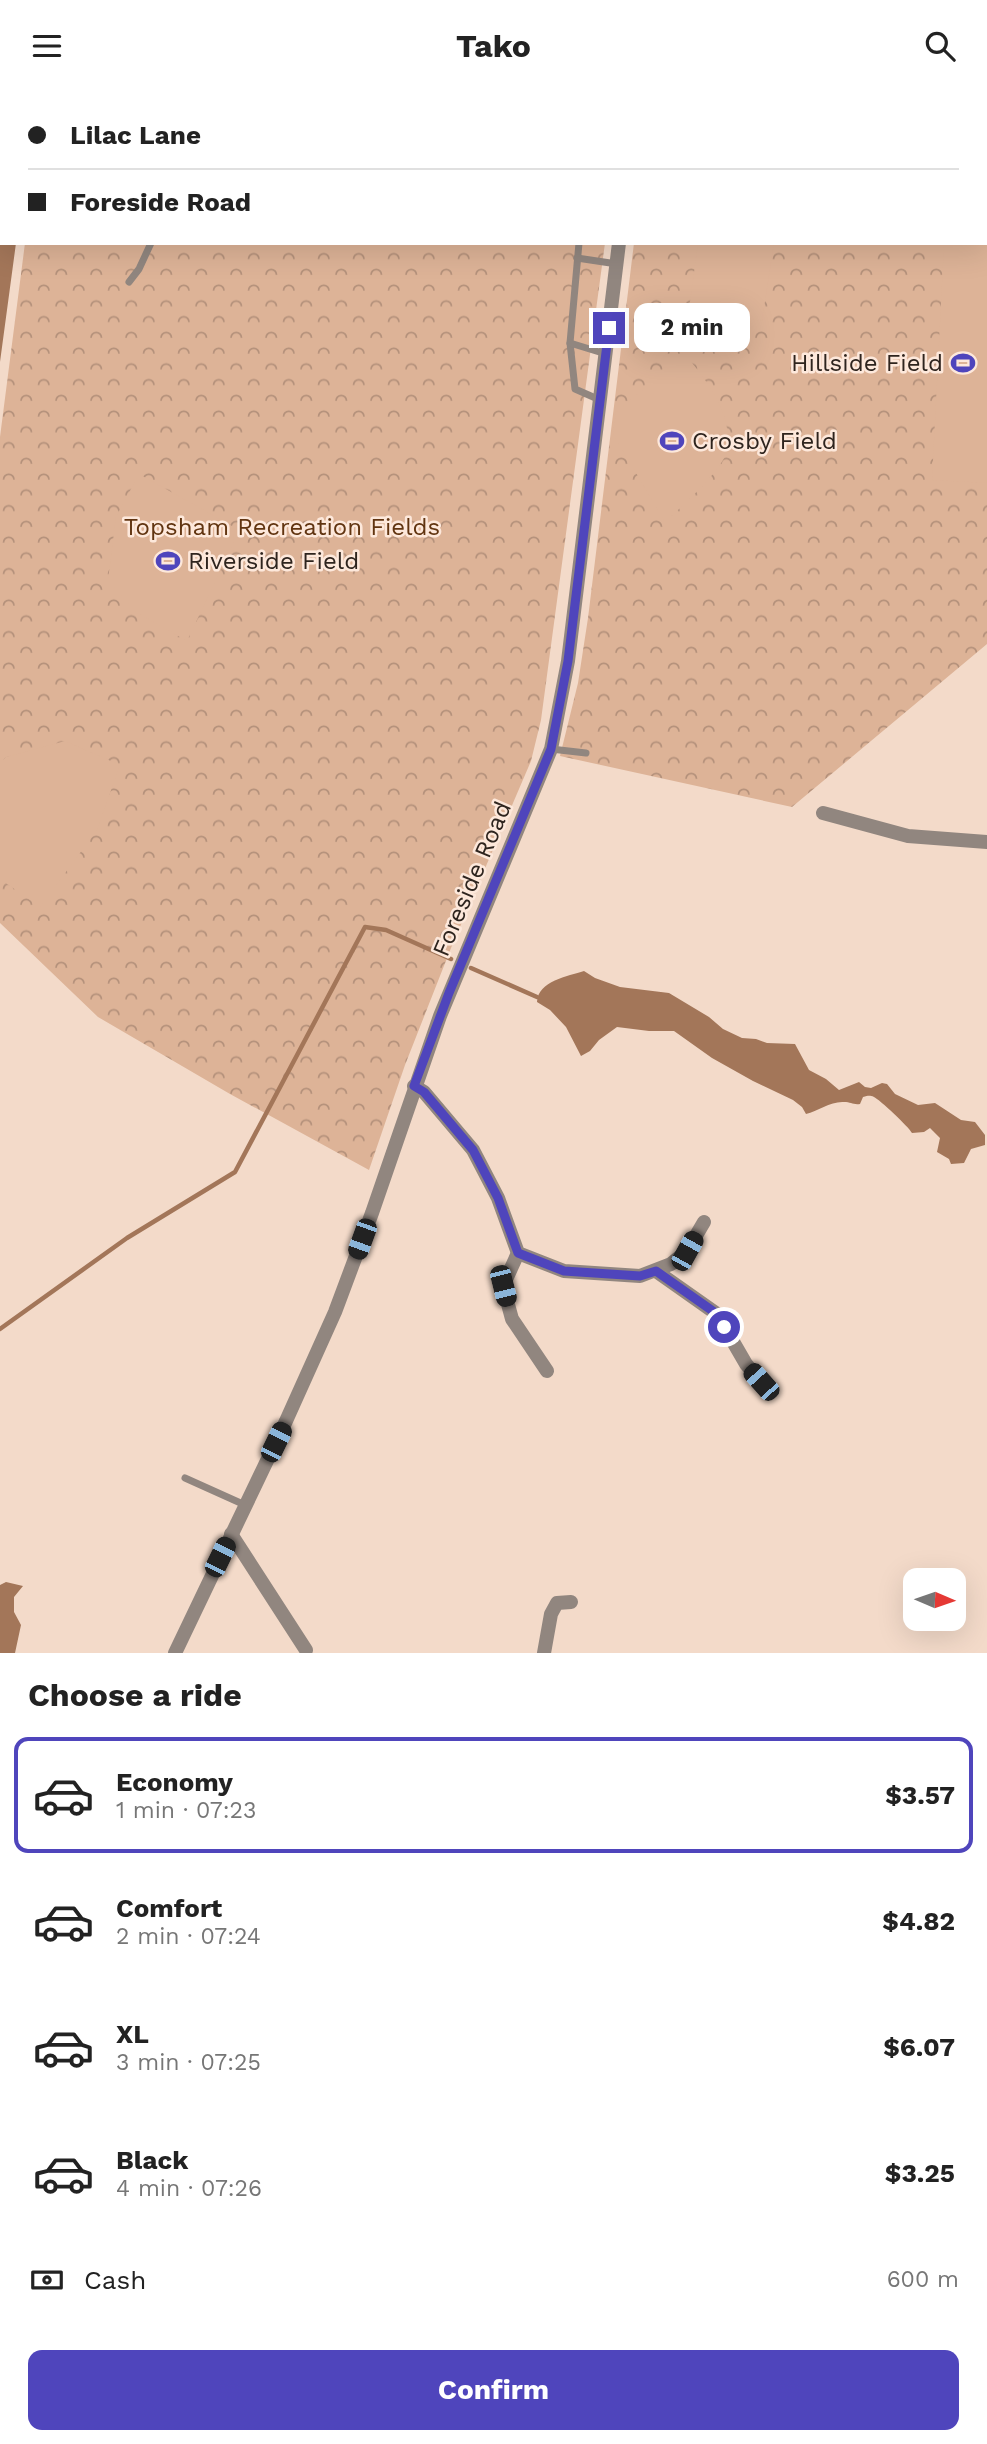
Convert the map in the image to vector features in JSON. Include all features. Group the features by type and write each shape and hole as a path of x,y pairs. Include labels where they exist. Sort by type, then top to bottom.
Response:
{"street":[{"name":"Foreside Road","path":"174,1653 286,1422 335,1312 449,993 551,749 568,661 619,245"},
{"path":"823,813 908,836 987,842"},
{"path":"414,1086 424,1092 473,1150 498,1198 518,1253 503,1286 512,1319 547,1371"},
{"path":"518,1253 564,1271 640,1276 671,1264 687,1251 704,1222"},
{"path":"656,1271 717,1314 746,1364 761,1382"},
{"path":"231,1534 306,1650"},
{"path":"544,1653 551,1614 557,1603 571,1602"}],"lane":[{"path":"129,282 139,269 150,245"},
{"path":"579,245 570,343 575,389 600,400"},
{"path":"577,258 617,264"},
{"path":"570,343 606,354"},
{"path":"551,749 586,753"},
{"path":"185,1478 245,1505"}],"green space":[{"name":"Topsham Recreation Fields","path":"25,245 605,245 541,720 531,761 451,948 405,1065 369,1170 230,1094 98,1017 0,923 0,437"},
{"path":"634,245 987,245 987,644 792,807 560,756 578,683"},
{"path":"698,245 774,245 762,321 689,309"},
{"name":"Hillside Field","path":"944,245 987,246 987,483 932,480"},
{"name":"Crosby Field","path":"685,354 716,397 726,421 728,447 720,465 711,476 665,522 613,434 616,412"},
{"name":"Riverside Field","path":"139,474 232,526 234,542 187,641 136,612 108,580 116,517"},
{"path":"65,741 120,765 97,830 40,907 0,879 0,763 6,757"}],"shaded area":[{"path":"0,245 16,245 0,362"},
{"path":"584,971 620,987 669,993 709,1017 723,1029 742,1038 767,1043 795,1044 809,1070 839,1090 859,1082 871,1088 882,1083 887,1084 895,1094 918,1105 935,1103 961,1120 975,1122 985,1135 985,1145 971,1149 964,1163 951,1164 949,1159 937,1152 940,1138 930,1128 924,1132 912,1133 871,1096 863,1097 860,1104 839,1102 806,1114 793,1100 712,1058 674,1031 617,1027 581,1056 566,1027 550,1010 537,1002 548,984"},
{"path":"6,1582 23,1586 14,1597 14,1612 21,1625 15,1653 0,1653 0,1585"}],"waterway":[{"path":"0,1329 127,1238 235,1172 365,927 386,930 451,959"},
{"path":"471,968 537,997"}],"place":[{"name":"Hillside Field","path":"963,363"},
{"name":"Crosby Field","path":"672,441"},
{"name":"Riverside Field","path":"168,561"}],"route":[{"path":"609,328 568,661 551,749 477,923 414,1086 424,1092 473,1150 498,1198 518,1253 564,1271 640,1276 656,1271 717,1314 724,1327"}]}
